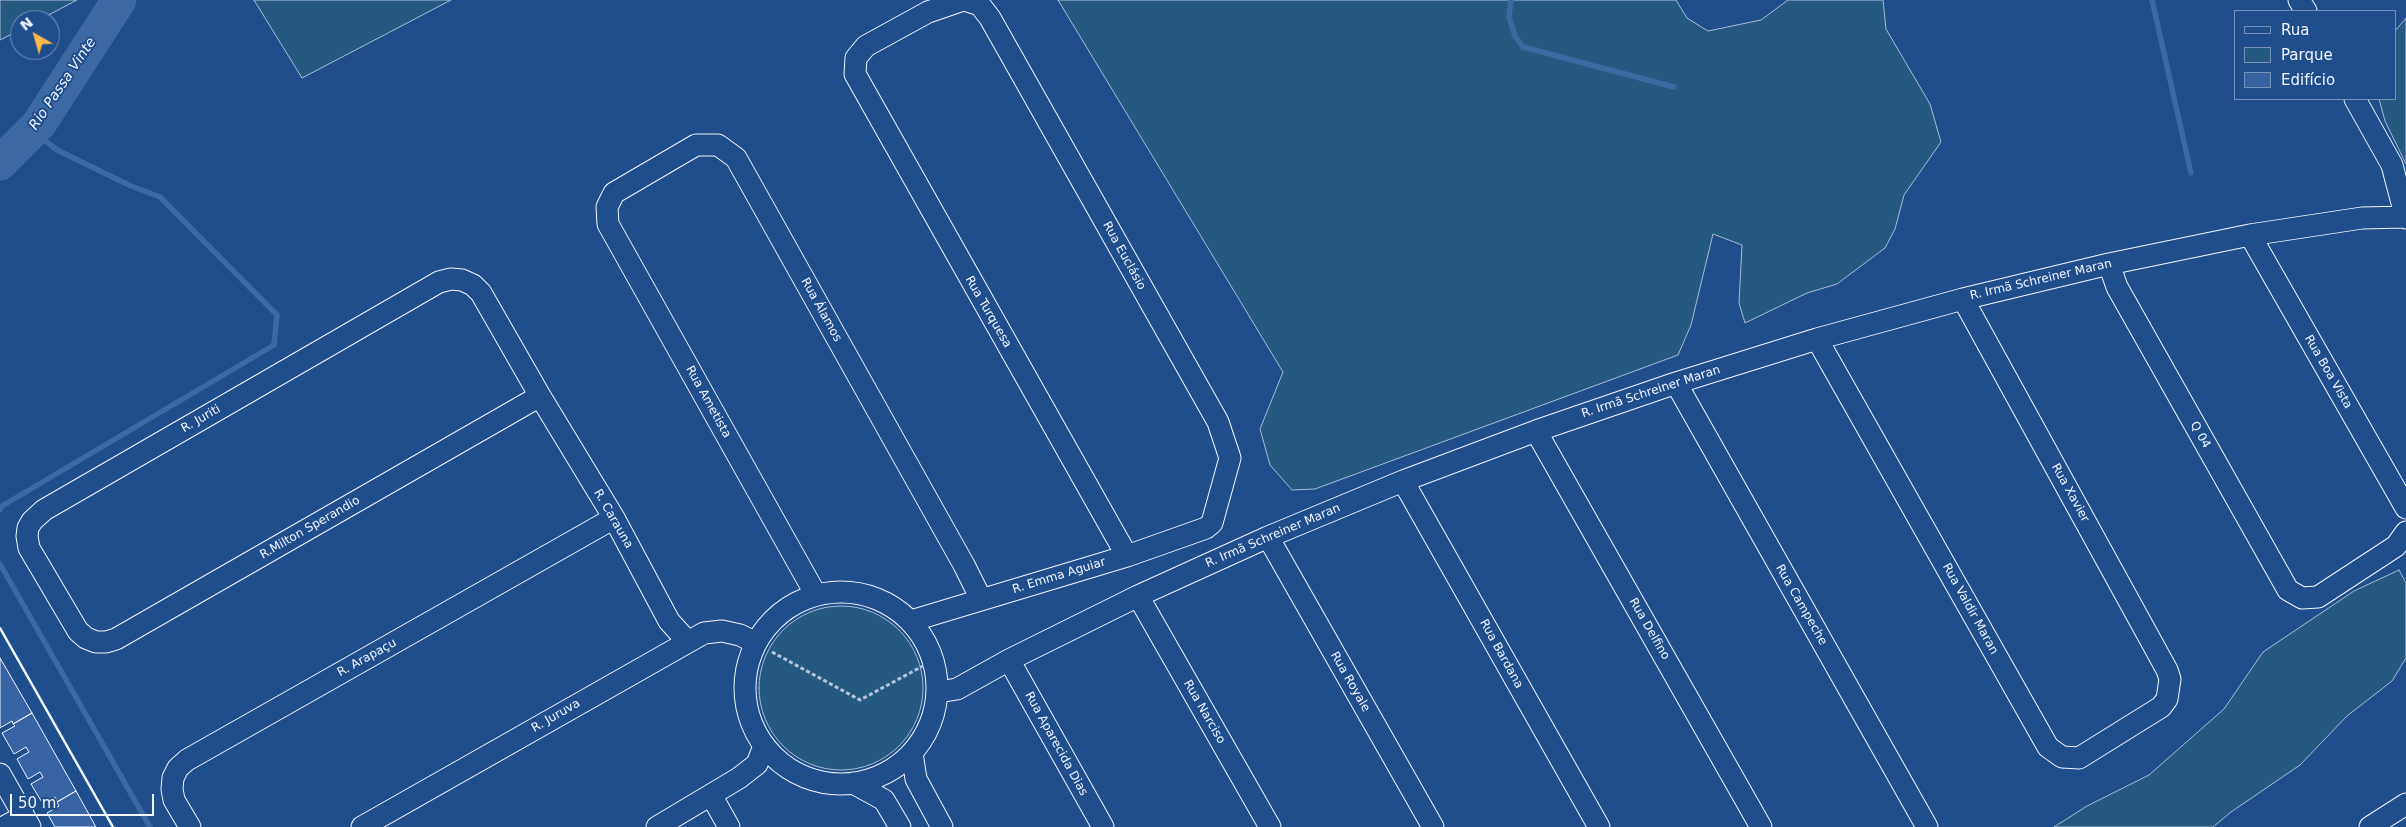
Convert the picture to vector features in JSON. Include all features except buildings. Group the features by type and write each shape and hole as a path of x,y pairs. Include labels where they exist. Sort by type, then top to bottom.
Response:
{"street":[{"name":"Rua Euclásio","path":"854,66 856,58 866,46 928,12 964,0 980,6 990,18 1218,422 1230,458 1212,523 1206,528"},
{"name":"Rua Turquesa","path":"854,66 855,74 863,90 1127,556"},
{"path":"2356,100 2392,165 2406,217"},
{"name":"Rua Álamos","path":"607,207 614,193 696,144 718,145 736,158 964,564 981,600"},
{"name":"Rua Ametista","path":"607,207 608,224 816,595"},
{"name":"R. Irmã Schreiner Maran","path":"938,692 957,689 1009,660 1138,596 1268,537 1403,481 1536,431 1676,383 1817,339 1963,299 2109,264 2250,235 2362,218 2406,217"},
{"name":"Rua Boa Vista","path":"2250,235 2406,508"},
{"name":"Q 04","path":"2109,264 2117,287 2288,590 2302,598 2318,597 2396,546 2406,532"},
{"name":"R. Juriti","path":"78,631 29,548 26,536 28,528 37,514 439,282 451,279 462,280 473,285 481,293"},
{"name":"R. Carauna","path":"481,293 540,396 614,518 670,621 687,641"},
{"name":"Rua Xavier","path":"1963,299 2167,670 2170,689"},
{"name":"Rua Valdir Maran","path":"1817,339 2048,747 2062,758 2079,758 2161,707 2170,689"},
{"name":"Rua Campeche","path":"1676,383 1927,827"},
{"name":"R.Milton Sperandio","path":"78,631 86,638 96,642 116,639 540,396"},
{"name":"Rua Delfino","path":"1536,431 1761,827"},
{"name":"Rua Bardana","path":"1403,481 1599,827"},
{"name":"R. Arapaçu","path":"190,827 174,800 172,789 173,778 178,768 187,760 614,518"},
{"name":"R. Emma Aguiar","path":"911,620 1127,556 1206,528"},
{"name":"Rua Royale","path":"1268,537 1433,827"},
{"path":"849,591 865,594 895,607 911,620 928,644 934,660 938,692 930,725 912,753 886,774 854,783 836,784 804,777 788,769 764,746 754,730 745,696 745,678 756,643 764,630 787,608 816,595 849,591"},
{"name":"Rua Narciso","path":"1138,596 1270,827"},
{"name":"R. Juruva","path":"362,827 704,633 722,631 740,634 756,643"},
{"name":"Rua Aparecida Dias","path":"1009,660 1103,827"},
{"path":"657,827 711,795 757,764 764,746"},
{"path":"912,753 916,779 942,827"},
{"path":"0,774 27,822 4,827"},
{"path":"854,783 884,800 900,827"},
{"path":"711,795 729,827"},
{"path":"2370,827 2406,804"}],"path":[{"path":"756,643 860,700 934,660"}],"green space":[{"path":"0,0 77,0 58,10 10,10 10,35 0,40"},
{"path":"254,0 451,0 302,78"},
{"path":"1058,0 1676,0 1687,18 1708,31 1761,20 1788,0 1883,0 1886,29 1930,104 1941,142 1904,195 1895,229 1885,248 1837,284 1807,293 1745,323 1739,303 1742,245 1713,234 1691,325 1678,355 1315,489 1292,490 1270,465 1260,429 1283,372"},
{"path":"2406,18 2406,164 2385,121 2379,100 2396,100 2396,30"},
{"path":"2399,570 2406,583 2406,658 2392,681 2347,716 2300,765 2231,812 2213,827 2054,827 2087,806 2149,775 2224,709 2263,652 2354,591"},
{"path":"849,606 872,612 887,620 899,630 909,642 920,664 923,688 920,712 909,734 899,746 887,756 865,767 833,770 817,767 795,756 773,734 762,712 759,680 762,664 773,642 795,620 817,609"}],"waterway":[{"name":"Rio Passa Vinte","path":"0,163 39,124 119,0"},
{"path":"1511,0 1509,17 1515,36 1523,47 1674,87"},
{"path":"2152,0 2191,173"},
{"path":"0,510 2,506 274,345 277,315 160,197 131,186 57,150 39,136 39,124"},
{"path":"0,564 150,827"}],"wall":[{"path":"0,628 113,827"}]}
